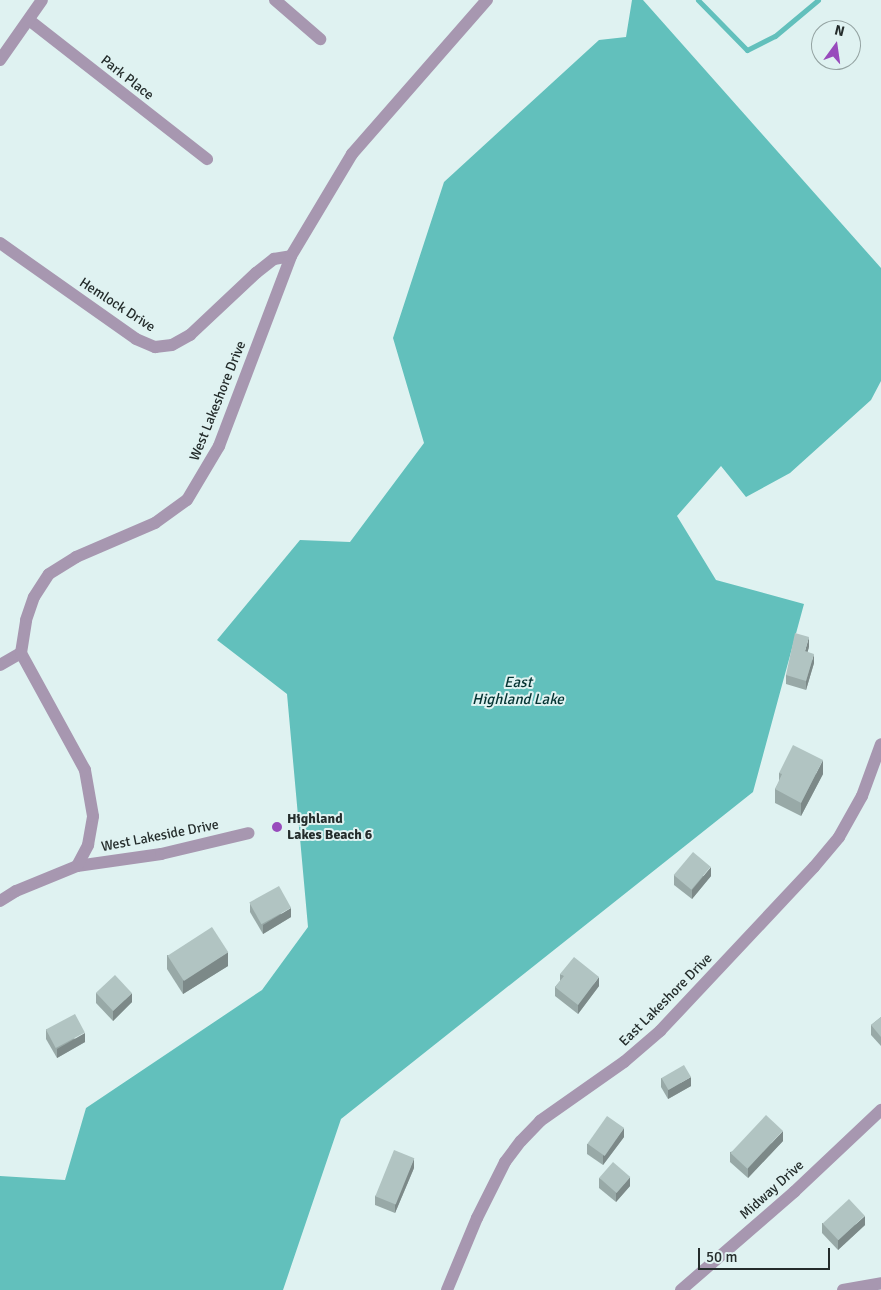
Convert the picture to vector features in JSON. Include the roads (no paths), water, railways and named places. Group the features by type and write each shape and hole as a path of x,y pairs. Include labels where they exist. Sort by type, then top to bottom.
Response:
{"street":[{"path":"0,60 42,0"},
{"path":"275,0 320,39"},
{"name":"West Lakeshore Drive","path":"21,653 31,604 50,574 76,557 155,523 187,500 204,476 219,446 291,256 352,154 487,0"},
{"name":"Park Place","path":"29,20 207,160"},
{"name":"Hemlock Drive","path":"0,243 136,339 155,347 172,345 190,335 256,273 274,260 291,256"},
{"path":"0,665 21,653 85,770 94,816 88,845 77,866 16,891 0,901"},
{"name":"East Lakeshore Drive","path":"447,1290 477,1218 506,1162 521,1141 540,1121 624,1062 660,1031 814,867 839,837 862,796 881,744"},
{"name":"West Lakeside Drive","path":"77,866 161,854 249,833"},
{"name":"Midway Drive","path":"681,1290 794,1192 881,1110"},
{"path":"843,1290 881,1284"}],"water":[{"name":"East Highland Lake","path":"632,0 643,0 881,268 881,381 871,400 790,473 746,497 721,466 677,516 716,580 804,604 753,792 341,1119 283,1290 0,1290 0,1176 65,1180 86,1108 262,990 308,927 287,694 217,640 300,540 350,542 424,443 393,338 444,182 599,40 626,37"}],"waterway":[{"path":"698,0 747,50 775,36 818,0"}],"place":[{"name":"Highland Lakes Beach 6","path":"277,827"}]}
